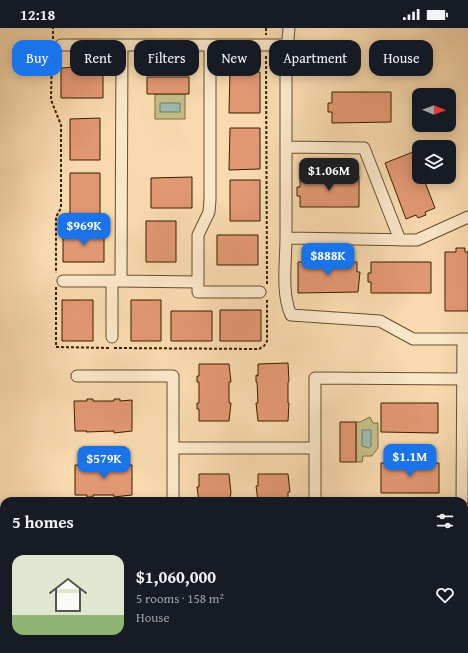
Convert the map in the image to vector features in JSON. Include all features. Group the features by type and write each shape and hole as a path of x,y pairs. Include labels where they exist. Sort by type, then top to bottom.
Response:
{"street":[{"path":"289,28 289,40"},
{"path":"126,45 207,46"},
{"path":"261,45 266,45"},
{"path":"112,336 117,281 121,76"},
{"path":"210,76 210,200 209,212 198,235 198,292 260,292"},
{"path":"286,76 287,306 291,315 380,321 413,339 465,339 462,379 465,448 462,497"},
{"path":"286,147 364,148 400,240"},
{"path":"286,238 417,240 468,217"},
{"path":"58,280 198,282"},
{"path":"76,376 173,376 173,497"},
{"path":"315,497 315,378 462,379"},
{"path":"173,448 315,448"}],"path":[{"path":"53,28 54,40"},
{"path":"53,76 51,100 61,125 61,208 56,217 58,280 56,347 259,348 264,346 267,341 266,28"}],"shaded area":[{"path":"155,94 185,94 185,119 155,119"},
{"path":"160,103 180,103 180,112 160,112"},
{"path":"370,417 373,423 378,423 378,448 372,456 363,456 362,462 356,462 356,422 360,422"},
{"path":"362,430 371,430 371,446 369,448 362,446"}],"building":[{"path":"70,67 70,76 103,76 103,98 61,98 62,68"},
{"path":"230,76 260,76 260,113 229,113"},
{"path":"147,77 189,77 189,94 147,94"},
{"path":"332,92 391,92 391,122 332,123 332,112 328,112 328,103 332,103"},
{"path":"100,118 100,160 70,160 70,119"},
{"path":"230,128 260,128 260,169 229,170"},
{"path":"412,152 412,184 426,184 435,208 425,212 426,215 418,218 416,215 406,219 385,163"},
{"path":"70,173 100,173 100,215 70,215"},
{"path":"359,176 359,207 300,207 300,196 297,196 297,187 300,187 300,177"},
{"path":"192,177 192,208 151,208 151,178"},
{"path":"230,180 260,180 260,221 230,221"},
{"path":"146,221 176,221 176,262 146,262"},
{"path":"63,232 104,232 104,262 63,262"},
{"path":"217,235 258,235 258,265 217,265"},
{"path":"456,248 465,248 465,252 468,252 468,311 445,311 445,252 456,252"},
{"path":"298,262 357,262 357,272 360,272 358,292 298,293"},
{"path":"371,262 431,262 431,293 371,293 371,282 368,282 368,273 371,273"},
{"path":"62,300 93,300 93,341 62,341"},
{"path":"131,300 161,300 161,341 131,341"},
{"path":"220,310 261,310 261,341 220,341"},
{"path":"171,311 212,311 212,341 171,341"},
{"path":"288,363 288,421 258,421 256,403 258,403 256,375 258,376 258,364"},
{"path":"199,364 229,364 231,382 229,382 229,403 231,403 229,421 199,421 199,409 197,409 197,403 199,403 199,382 197,382 197,376 199,376"},
{"path":"87,399 93,399 93,401 114,401 114,399 120,399 120,401 132,400 132,431 114,433 114,431 75,431 74,401 87,401"},
{"path":"381,403 438,403 438,433 381,432"},
{"path":"340,422 356,422 356,462 340,462"},
{"path":"86,463 93,463 93,465 114,465 114,463 132,465 132,495 114,497 114,495 93,495 93,497 87,497 87,495 75,495 75,465 86,465"},
{"path":"381,463 439,463 439,493 381,493"},
{"path":"199,474 229,474 230,497 198,497 197,487 199,487"},
{"path":"258,474 288,474 290,492 288,492 288,497 257,497 256,486 258,486"}]}
